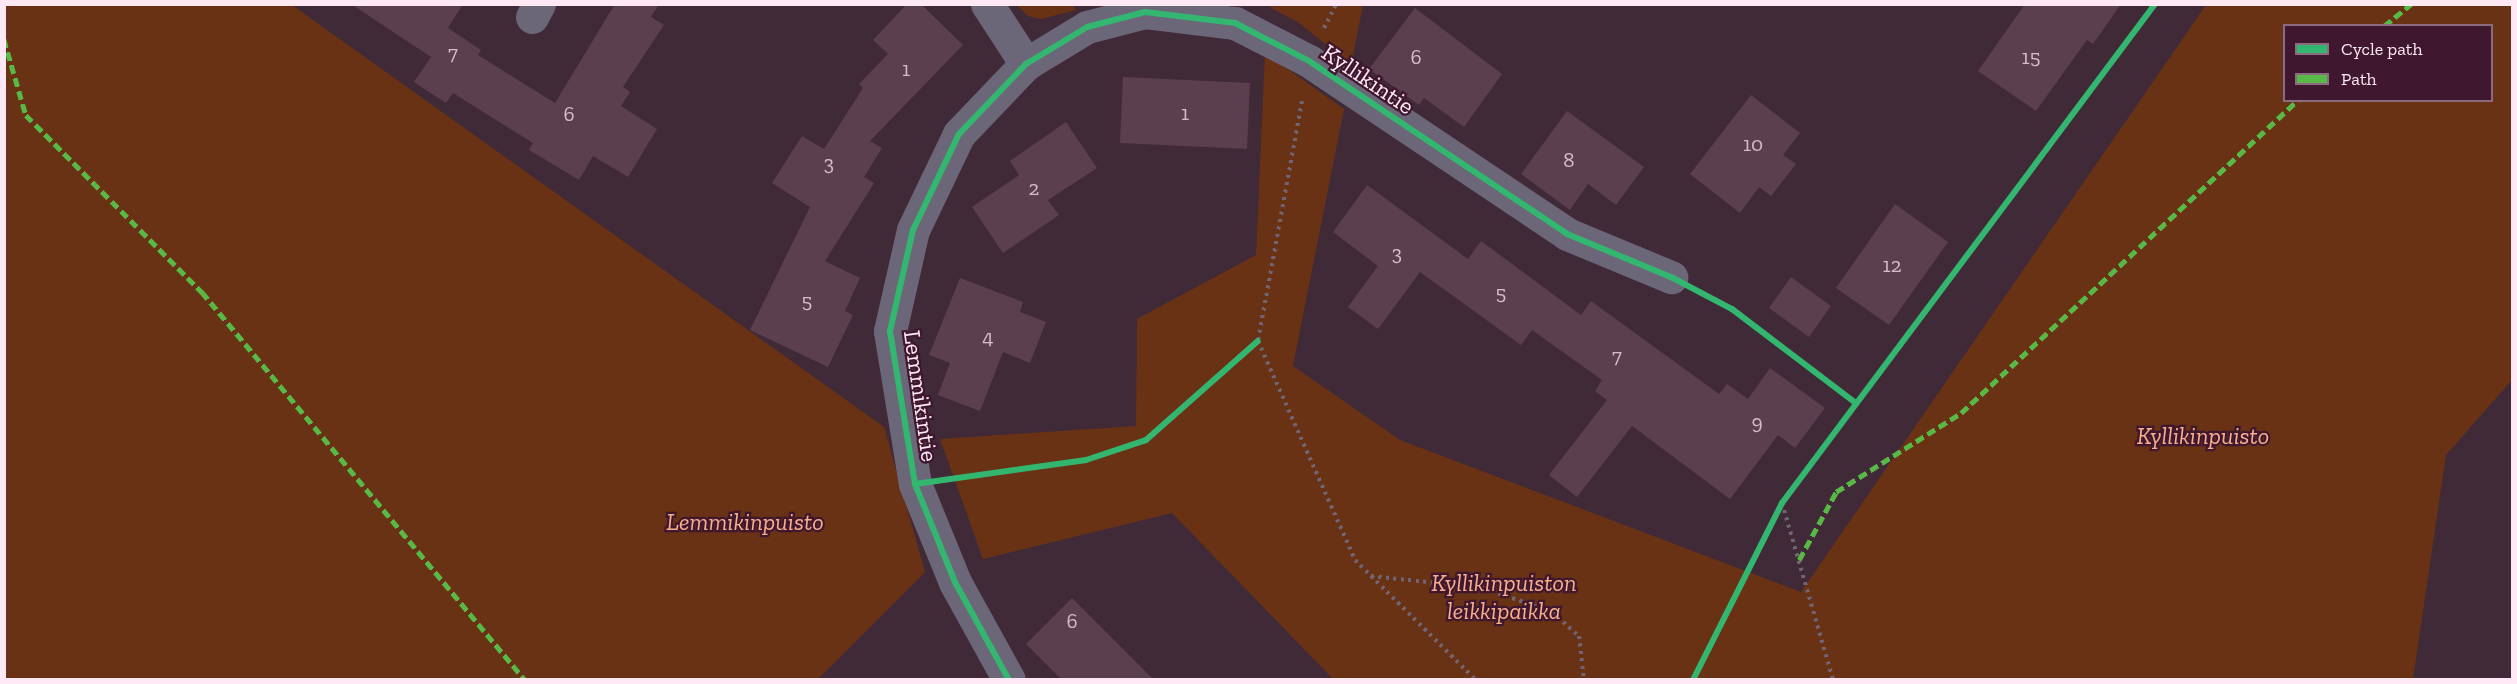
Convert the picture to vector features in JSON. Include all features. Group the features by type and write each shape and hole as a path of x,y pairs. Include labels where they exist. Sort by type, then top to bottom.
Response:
{"street":[{"path":"987,4 1026,64"},
{"name":"Kyllikintie","path":"1026,64 1087,27 1145,12 1235,23 1309,61 1567,234 1671,277"},
{"name":"Lemmikintie","path":"1009,680 955,582 915,484 890,331 913,230 959,134 1026,64"}],"path":[{"path":"1336,4 1309,61 1258,341 1355,560 1476,680"},
{"path":"1250,349 1258,341"},
{"path":"1777,513 1789,494"},
{"path":"1782,503 1833,680"},
{"path":"1371,576 1484,588 1552,612 1579,636 1584,680"}],"green space":[{"name":"Lemmikinpuisto","path":"4,5 292,5 884,427 925,572 818,679 5,679"},
{"path":"1017,5 1073,5 1076,10 1041,19 1028,16"},
{"path":"1271,5 1363,5 1351,65 1298,22 1271,8"},
{"name":"Kyllikinpuisto","path":"2206,5 2512,5 2512,380 2446,455 2413,679 1333,679 1172,513 983,559 940,439 1136,426 1137,319 1256,255 1265,53 1344,109 1293,366 1400,440 1801,592"}],"building":[{"path":"351,4 463,4 448,28 481,50 478,55 555,103 615,4 659,4 651,17 664,25 623,87 630,92 621,106 657,129 628,177 593,156 579,180 529,150 533,143 453,93 446,103 414,82 431,57"},
{"path":"907,4 921,4 963,45 870,141 882,148 864,177 874,183 825,261 860,278 845,311 853,315 828,367 750,330 810,207 772,183 802,136 824,149 863,88 859,84 888,54 873,40"},
{"path":"2025,4 2121,4 2093,44 2087,40 2036,111 1978,71"},
{"path":"1415,8 1502,74 1464,127 1424,98 1419,105 1369,69"},
{"path":"1123,77 1250,83 1247,149 1120,143"},
{"path":"1751,95 1800,133 1783,155 1796,164 1771,196 1759,187 1740,213 1690,174"},
{"path":"1567,111 1644,167 1616,205 1588,184 1570,210 1521,174"},
{"path":"1066,122 1097,168 1048,200 1059,215 1003,253 972,207 1019,175 1010,161"},
{"path":"1367,185 1468,259 1481,241 1581,315 1591,301 1719,394 1727,384 1748,399 1770,368 1825,408 1795,448 1778,435 1730,499 1632,426 1577,497 1549,475 1607,400 1595,391 1602,380 1532,330 1521,345 1420,272 1378,329 1348,307 1378,266 1333,232"},
{"path":"1895,204 1948,242 1889,325 1836,288"},
{"path":"1791,277 1831,306 1809,337 1769,308"},
{"path":"960,278 1023,302 1020,312 1046,322 1030,363 1003,352 980,411 938,395 950,363 929,355"},
{"path":"1072,598 1154,680 1062,680 1026,644"}],"marked path":[{"path":"2386,24 2411,4"},
{"path":"4,39 26,115 202,292 525,680"},
{"path":"1799,560 1836,492 1961,413 2296,102"}],"cycle path":[{"path":"1693,680 1782,503 2155,4"},
{"path":"1009,680 955,582 915,484 890,331 913,230 959,134 1026,64 1087,27 1145,12 1235,23 1309,61 1567,234 1671,277 1732,309 1856,403"},
{"path":"915,484 1086,460 1146,440 1258,341"}],"park label":[{"name":"Kyllikinpuiston leikkipaikka","path":"1504,597"}]}
